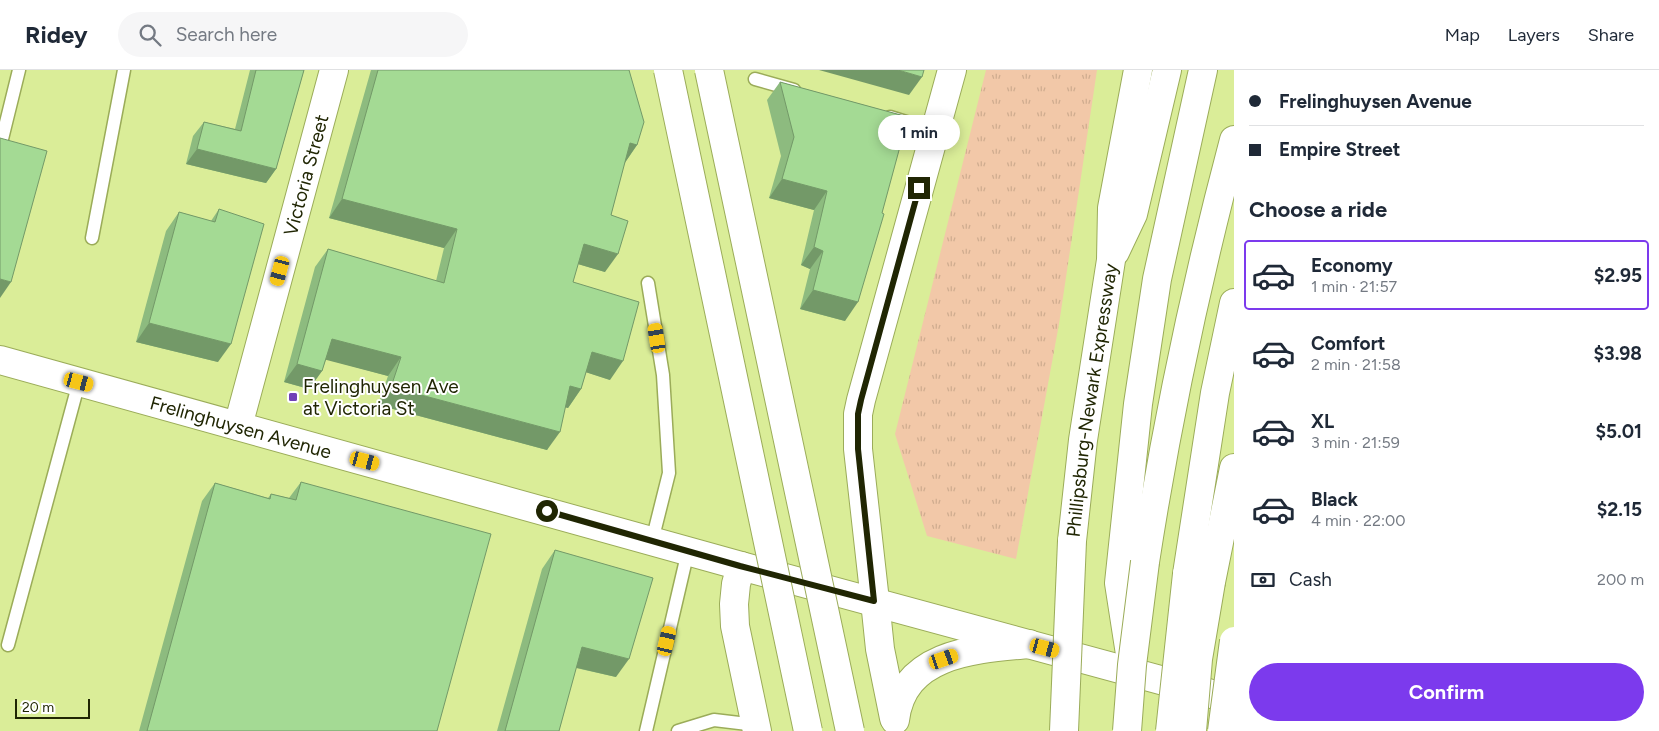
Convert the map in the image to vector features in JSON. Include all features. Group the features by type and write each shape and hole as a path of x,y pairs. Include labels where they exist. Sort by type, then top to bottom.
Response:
{"main road":[{"name":"Victoria Street","path":"238,426 334,70"},
{"path":"668,70 808,731"},
{"path":"709,70 850,731"},
{"path":"896,726 880,649 874,601 858,449 858,414 952,70"},
{"name":"Phillipsburg-Newark Expressway","path":"1064,731 1072,541 1083,440 1111,260 1112,208 1137,75"},
{"path":"1111,260 1133,214 1166,76"},
{"path":"1127,731 1132,665 1138,404 1163,248 1201,77"},
{"path":"1133,560 1165,437 1204,258 1234,140"},
{"path":"1192,731 1198,659 1199,578 1215,393 1234,303"},
{"name":"Frelinghuysen Avenue","path":"0,360 740,566 1234,700"},
{"path":"1170,731 1199,578 1234,468"},
{"path":"740,566 734,604 735,626 756,728"},
{"path":"1222,731 1234,641"},
{"path":"896,726 896,707 906,685 924,668 964,652 1029,644"}],"lane":[{"path":"1,144 19,70"},
{"path":"92,238 124,70"},
{"path":"755,79 810,94"},
{"path":"875,113 935,131"},
{"path":"648,283 663,375 669,473 652,541"},
{"path":"8,645 79,382"},
{"path":"646,731 688,551"},
{"path":"678,731 714,720 756,728"}],"green space":[{"path":"986,70 1097,70 1059,324 1016,559 927,536 895,434"}],"building":[{"path":"256,70 304,70 276,169 197,149 204,122 241,131"},
{"path":"378,70 629,70 644,122 637,145 630,143 611,215 628,221 618,254 584,244 573,282 639,302 623,361 592,352 581,389 570,386 560,432 391,387 401,357 332,339 322,371 297,364 328,249 444,283 457,229 342,199"},
{"path":"898,70 924,70 922,77"},
{"path":"780,82 908,117 882,213 884,214 858,302 813,290 823,251 814,247 827,191 782,179 794,137"},
{"path":"0,138 47,151 11,282 0,279"},
{"path":"219,209 264,224 231,344 149,323 179,212 215,222"},
{"path":"301,482 491,534 437,731 147,731 215,483 270,499 271,494 296,500"},
{"path":"555,550 653,578 629,659 582,647 559,731 505,731"}],"place":[{"name":"Frelinghuysen Ave at Victoria St","path":"293,397"}],"route":[{"path":"547,511 740,566 874,601 858,449 858,414 919,188"}]}
